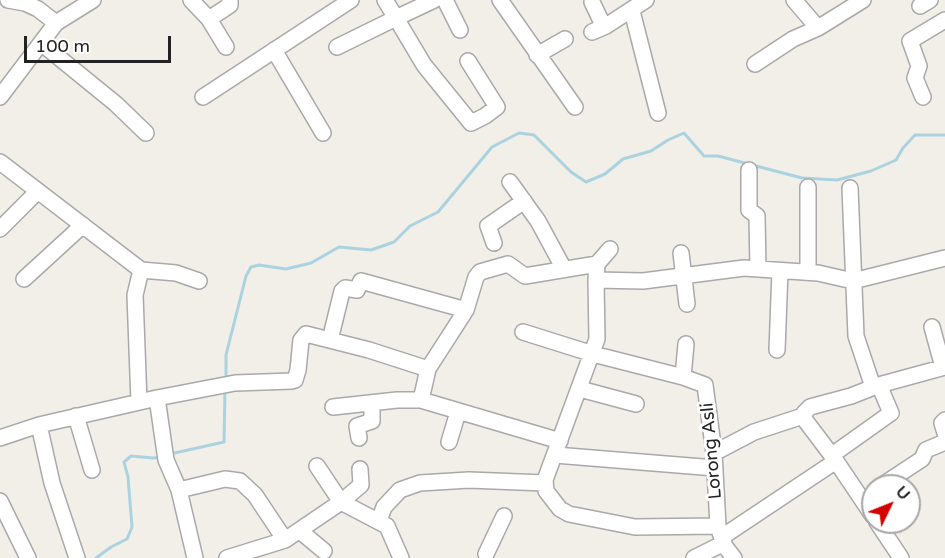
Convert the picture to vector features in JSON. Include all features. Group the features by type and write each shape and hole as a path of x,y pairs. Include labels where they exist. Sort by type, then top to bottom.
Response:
{"street":[{"path":"8,0 25,3 38,9 56,23"},
{"path":"0,96 56,23 93,0"},
{"path":"191,0 208,19 226,48"},
{"path":"208,19 230,5 230,0"},
{"path":"203,97 351,0"},
{"path":"385,0 424,65 471,123 497,107 468,61"},
{"path":"337,47 434,0"},
{"path":"445,0 460,30"},
{"path":"500,0 575,107"},
{"path":"592,2 598,29 646,0"},
{"path":"794,0 818,28"},
{"path":"755,64 793,39 818,28 863,0"},
{"path":"632,10 658,113"},
{"path":"923,97 915,78 919,66 910,41 945,20"},
{"path":"537,55 565,39"},
{"path":"41,43 116,104 146,133"},
{"path":"274,50 323,133"},
{"path":"0,162 140,271 176,273 199,282"},
{"path":"749,170 749,210 757,216 758,269"},
{"path":"510,182 538,221 564,269"},
{"path":"808,188 808,272"},
{"path":"694,558 721,535 834,458 891,414 876,386 856,336 850,188"},
{"path":"0,229 38,191"},
{"path":"494,243 488,226 524,201"},
{"path":"24,279 83,225"},
{"path":"610,249 597,264 598,333 593,354 544,480 546,491 552,501 569,514 635,527 721,535"},
{"path":"681,253 687,304"},
{"path":"596,280 643,281 744,268 808,272 853,281 945,258"},
{"path":"421,400 428,369 466,310 476,277 480,272 508,264 525,276 597,264"},
{"path":"139,402 135,309 140,271"},
{"path":"777,351 780,271"},
{"path":"330,340 342,291 345,288 357,290 362,281 466,310"},
{"path":"333,407 397,400 421,400 557,448 714,460 754,432 803,416 810,407 944,367 932,327"},
{"name":"Lorong Asli","path":"523,332 705,385 721,535"},
{"path":"0,438 39,424 157,398 229,384 295,380 302,336 306,334 369,350 428,369"},
{"path":"683,377 686,344"},
{"path":"580,389 636,404"},
{"path":"157,398 166,455 179,490 195,558"},
{"path":"359,438 357,426 372,421 372,403"},
{"path":"449,442 458,412"},
{"path":"76,416 92,470"},
{"path":"803,416 834,458 861,488"},
{"path":"945,420 942,423 945,433"},
{"path":"39,424 52,483 77,558"},
{"path":"899,474 922,459 928,449 945,442"},
{"path":"317,466 340,501 389,528 400,558"},
{"path":"227,558 268,552 300,531 361,485 360,469"},
{"path":"179,490 225,479 240,481 255,495 285,540"},
{"path":"379,521 384,507 400,490 420,483 468,480 545,483"},
{"path":"0,501 28,558"},
{"path":"487,557 504,516"},
{"path":"300,531 324,551"},
{"path":"883,534 895,556"},
{"path":"721,535 734,558"}],"waterway":[{"path":"226,380 226,355 246,276 251,267 259,265 286,269 311,263 339,247 371,250 394,242 410,226 438,212 492,147 519,133 534,135 571,172 586,182 605,174 623,159 651,151 684,133 704,156 718,156 802,178 837,180 871,171 896,160 915,135 945,135"},
{"path":"170,454 224,442 225,390"},
{"path":"96,558 127,539 132,527 128,477 124,462 131,456 161,457"}]}
